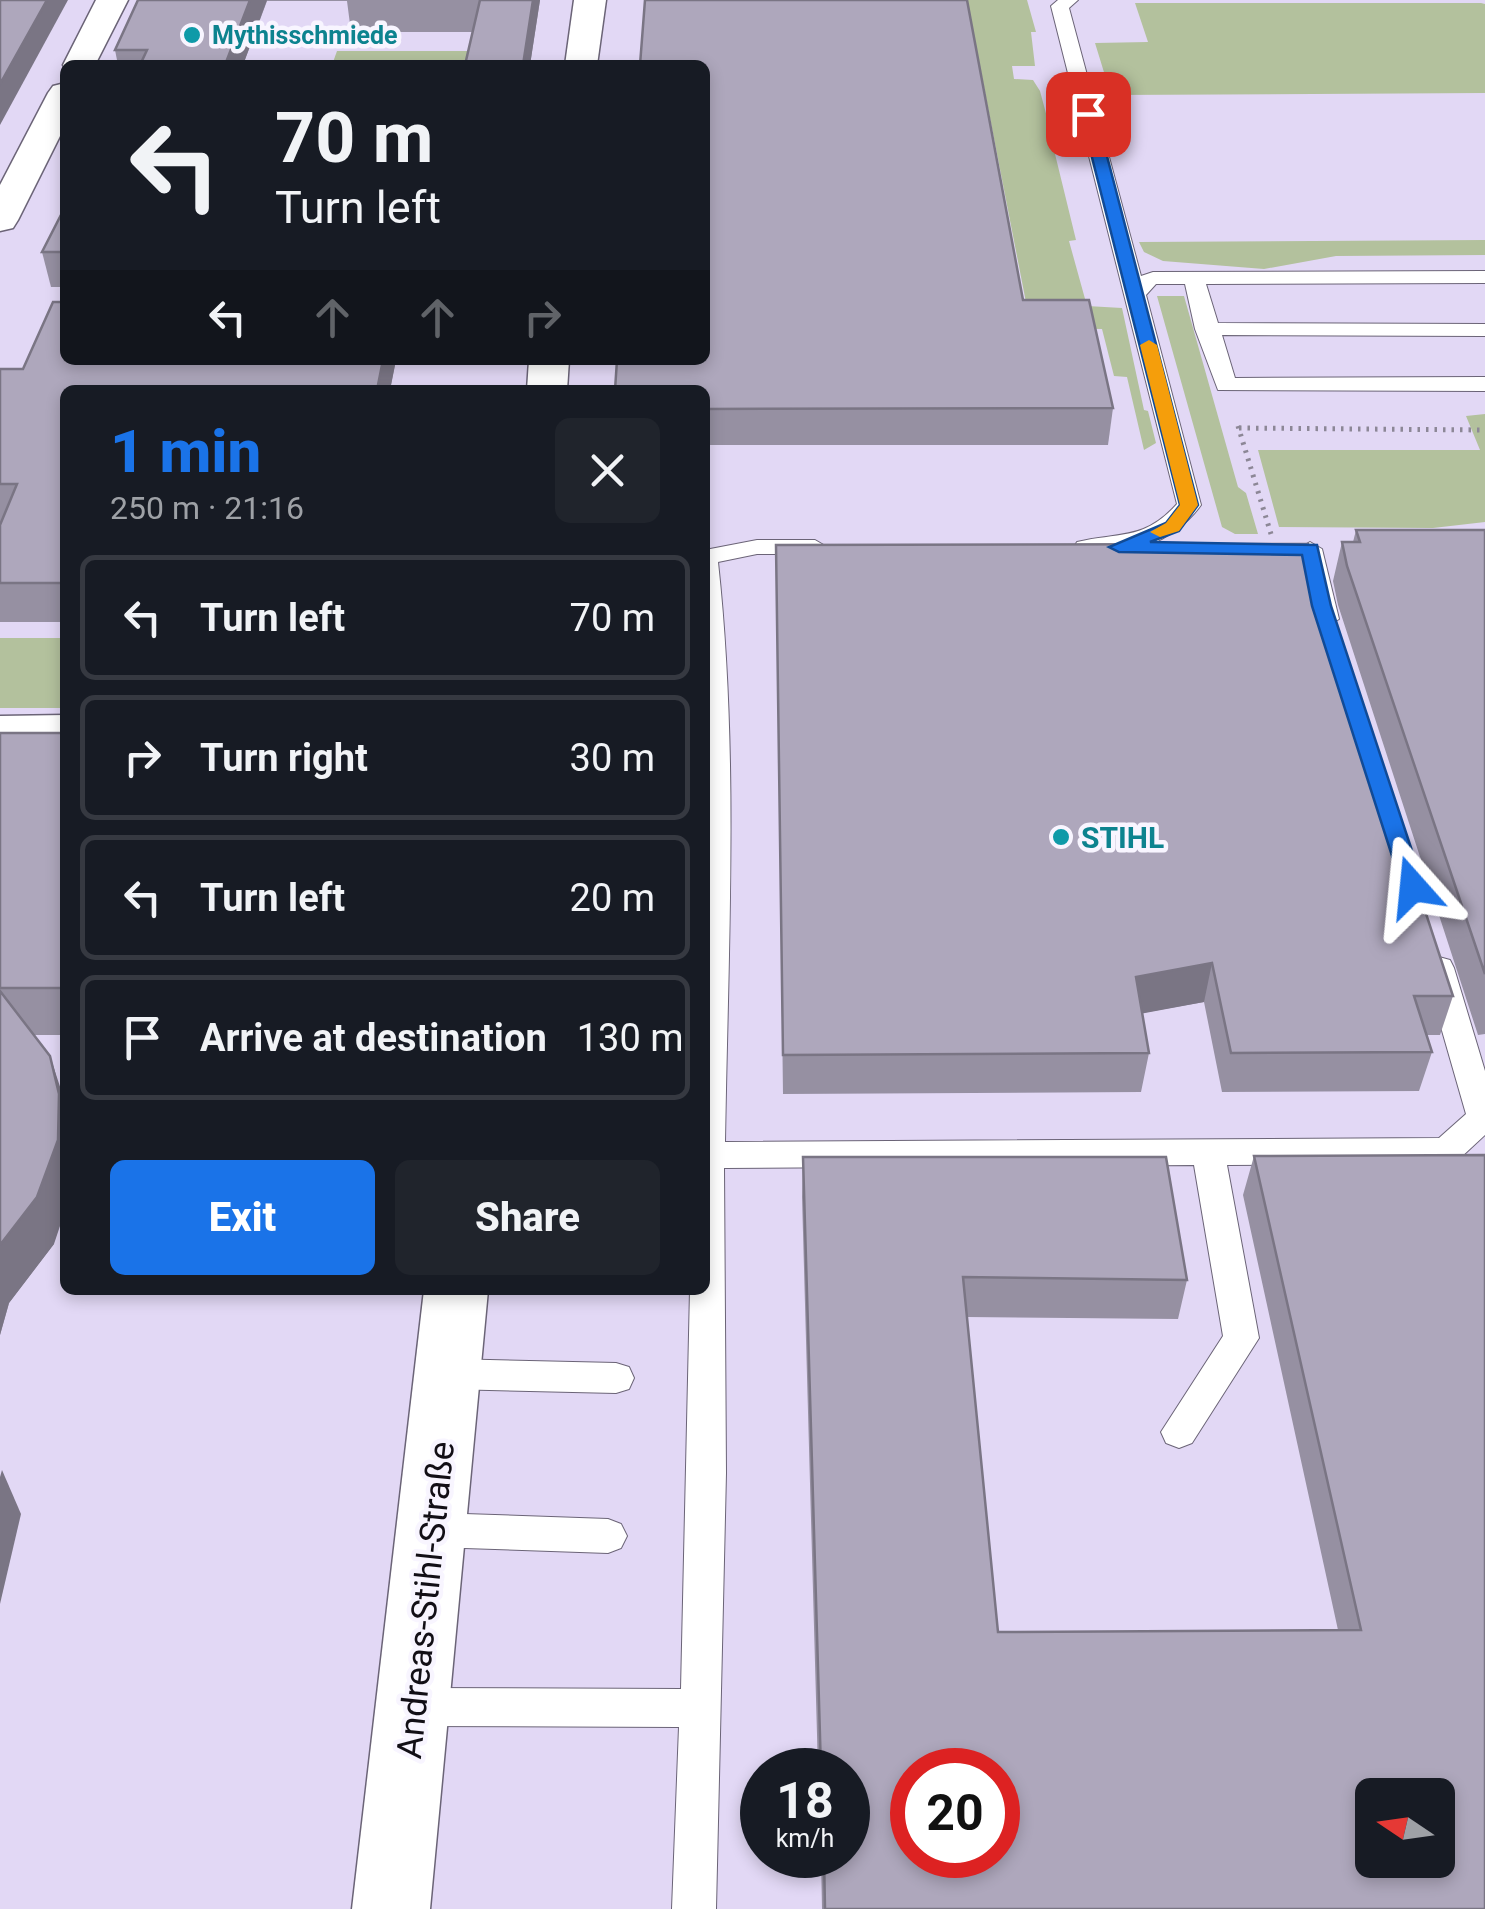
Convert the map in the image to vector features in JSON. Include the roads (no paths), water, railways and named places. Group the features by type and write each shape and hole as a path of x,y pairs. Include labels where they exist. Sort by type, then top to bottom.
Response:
{"street":[{"path":"82,60 112,0"},
{"path":"582,60 590,0"},
{"path":"0,220 60,103"},
{"path":"0,732 60,731"},
{"name":"Andreas-Stihl-Straße","path":"391,1909 434,1530 456,1295"}],"lane":[{"path":"1070,0 1060,6 1189,505 1173,527 1119,547"},
{"path":"1136,294 1142,282 1153,278 1485,277"},
{"path":"1194,278 1206,329 1226,385 1485,384"},
{"path":"1206,329 1485,330"},
{"path":"710,556 757,547 833,547"},
{"path":"1062,547 1178,548"},
{"path":"1276,549 1320,549 1333,642"},
{"path":"710,605 714,644 710,744"},
{"path":"710,1156 1446,1151 1482,1118 1428,936"},
{"path":"1179,1432 1240,1338 1208,1154"},
{"path":"694,1909 707,1473 708,1295"},
{"path":"448,1374 616,1378"},
{"path":"434,1530 608,1536"},
{"path":"415,1707 700,1708"}],"place":[{"name":"Mythisschmiede","path":"192,35"},
{"name":"STIHL","path":"1061,837"}]}
